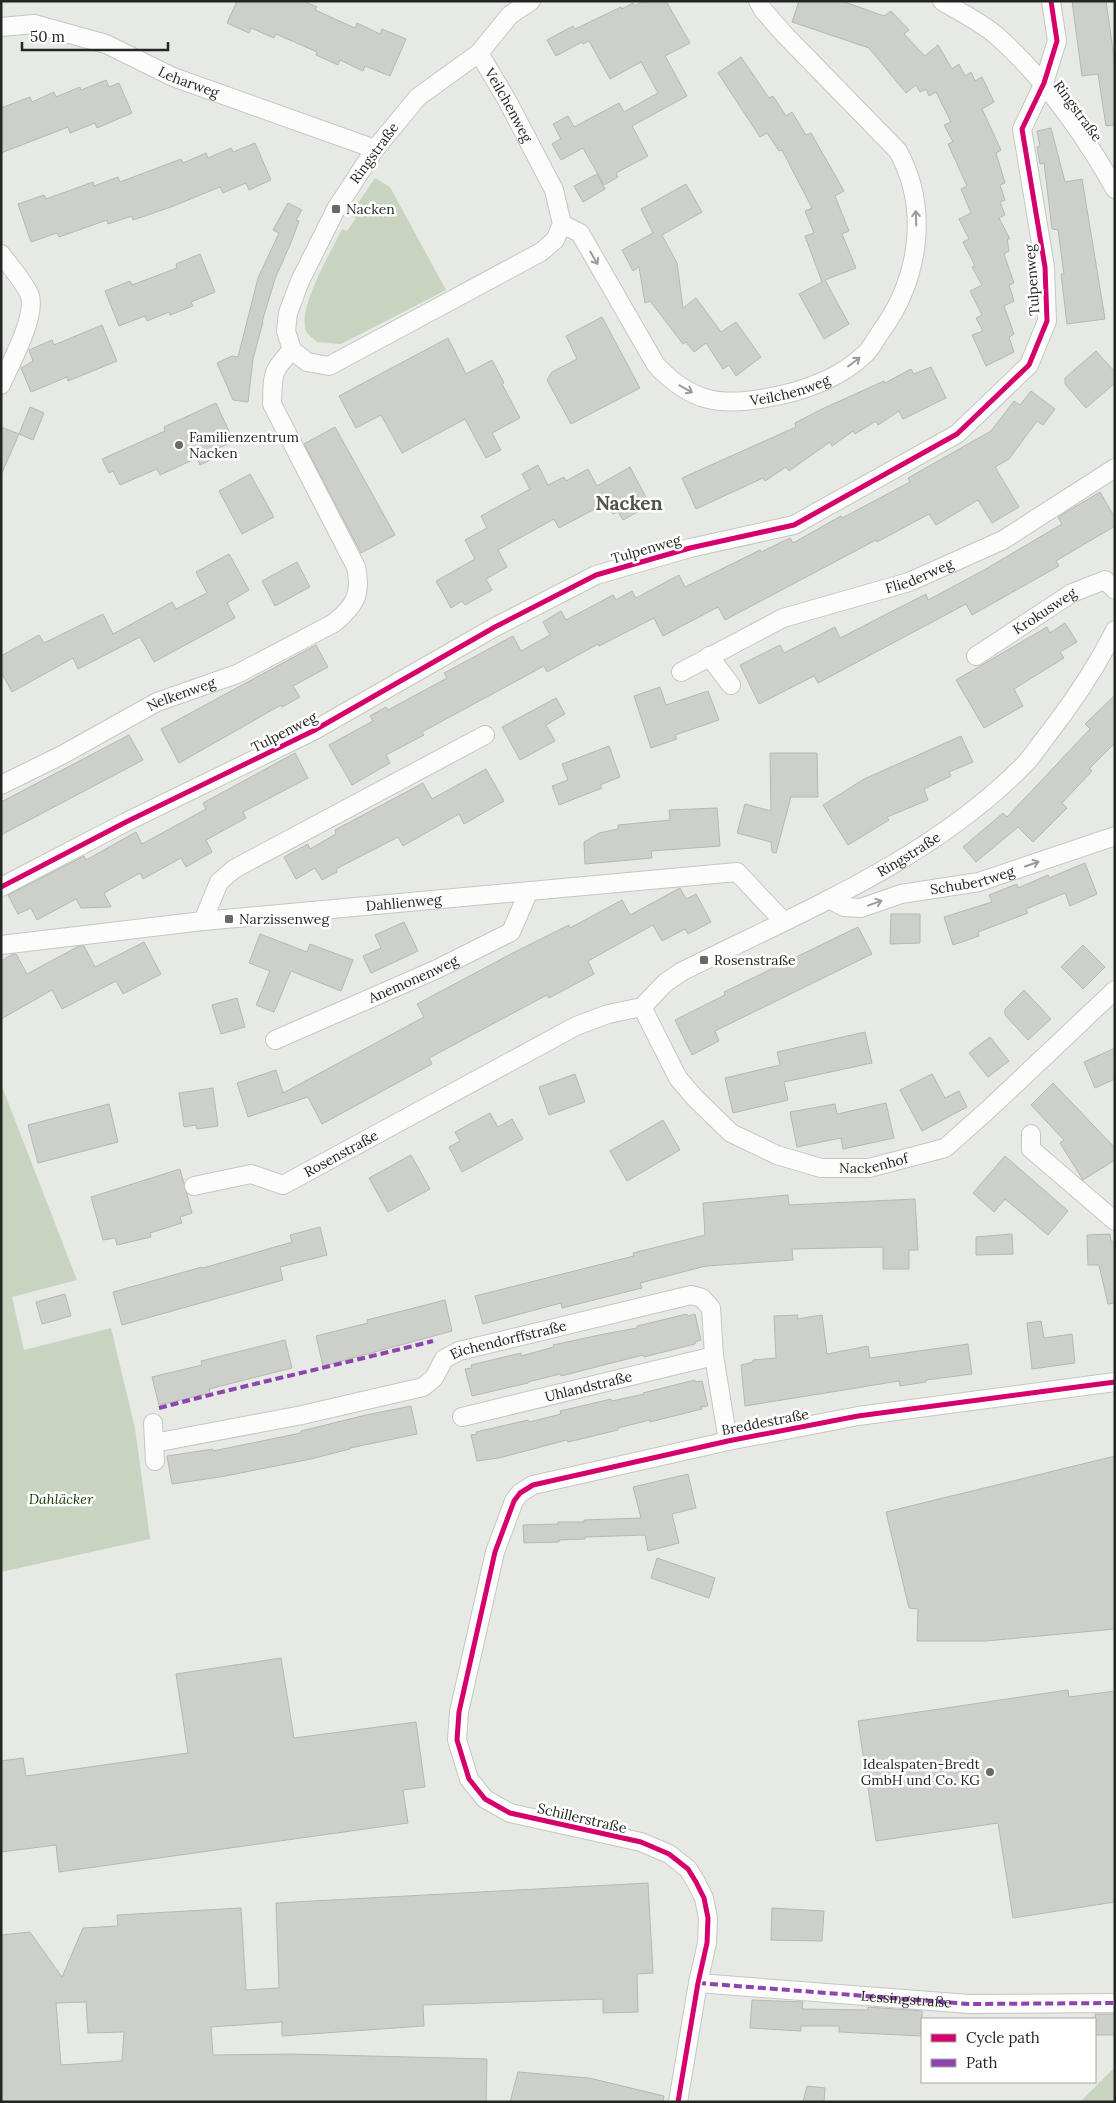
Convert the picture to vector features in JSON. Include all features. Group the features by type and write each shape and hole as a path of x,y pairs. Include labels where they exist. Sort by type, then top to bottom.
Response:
{"street":[{"name":"Ringstraße","path":"292,350 286,331 288,314 300,281 336,209 374,149 418,96 479,54 510,15 531,1"},
{"name":"Veilchenweg","path":"479,54 508,102 554,190 562,224 580,233 656,365 671,381 705,399 742,403 790,394 835,376 866,354 890,320 908,281 917,236 915,194 907,167 898,151 783,33 763,10 758,1"},
{"name":"Ringstraße","path":"942,1 995,34 1044,83 1090,146 1115,188"},
{"name":"Tulpenweg","path":"1,887 126,822 313,731 495,627 596,575 690,548 794,525 957,434 1029,365 1047,321 1045,267 1022,129 1044,83 1057,41 1051,1"},
{"name":"Leharweg","path":"1,27 34,24 106,44 173,77 374,149"},
{"path":"292,350 307,362 329,366 541,252 555,240 562,224"},
{"path":"1,254 30,296 31,309 1,385"},
{"name":"Nelkenweg","path":"1,785 62,755 157,702 237,674 334,623 347,613 356,599 360,583 356,567 272,404 273,375 292,350"},
{"name":"Fliederweg","path":"680,672 783,618 909,582 1004,540 1115,468"},
{"name":"Krokusweg","path":"976,656 1072,593 1105,580 1115,590"},
{"name":"Ringstraße","path":"642,1007 664,983 681,972 886,870 950,828 988,798 1025,764 1081,688 1115,630"},
{"path":"709,656 730,685"},
{"path":"203,921 219,882 234,868 485,735"},
{"name":"Schubertweg","path":"828,899 844,907 861,908 901,894 978,882 1115,836"},
{"name":"Dahlienweg","path":"1,945 203,921 528,893 737,872 784,922"},
{"name":"Anemonenweg","path":"276,1040 435,970 511,932 528,893"},
{"name":"Nackenhof","path":"642,1007 678,1078 695,1098 731,1133 778,1155 821,1168 869,1168 945,1148 1115,990"},
{"name":"Rosenstraße","path":"194,1186 250,1174 283,1186 576,1026 608,1014 642,1007"},
{"path":"1031,1134 1031,1148 1115,1221"},
{"name":"Eichendorffstraße","path":"154,1443 302,1415 423,1387 434,1378 444,1359 459,1351 691,1295 702,1298 711,1308 714,1356 728,1441"},
{"name":"Uhlandstraße","path":"462,1417 714,1356"},
{"name":"Breddestraße","path":"489,1584 495,1552 503,1525 514,1501 527,1488 533,1485 728,1441 858,1416 1115,1382"},
{"path":"153,1423 155,1461"},
{"name":"Schillerstraße","path":"489,1584 459,1712 457,1740 469,1779 485,1799 510,1813 641,1842 669,1854 688,1869 704,1898 708,1918 706,1943 678,2102"},
{"name":"Lessingstraße","path":"698,1983 969,2004 1115,2003"}],"green space":[{"path":"375,178 390,187 446,290 341,344 317,342 306,331 306,308 317,279 342,229 347,231 356,218 350,215"},
{"name":"Dahläcker","path":"1,1084 77,1280 12,1297 24,1350 111,1328 135,1428 150,1539 1,1572"},
{"path":"1115,2067 1115,2102 1080,2102"}],"building":[{"path":"237,1 304,1 317,7 315,10 355,28 357,23 380,34 382,29 406,39 390,76 365,66 363,71 340,60 338,65 316,55 317,52 276,34 274,38 251,28 249,33 227,23"},
{"path":"643,1 666,1 690,43 665,56 687,96 632,126 648,156 616,173 618,177 604,185 583,148 561,160 552,144 561,139 553,124 568,116 574,127 619,103 624,112 658,93 641,62 610,79 589,41 583,44 582,42 556,56 547,40 573,26 575,29 621,7 622,9 633,3 635,6"},
{"path":"799,1 842,1 884,16 891,11 909,30 904,34 925,56 938,45 952,69 959,64 965,76 971,72 975,81 982,77 994,102 982,109 1001,150 996,153 1005,183 1000,185 1005,200 1000,202 1005,215 999,218 1010,239 1007,239 1009,251 1004,254 1014,283 1009,285 1014,301 1004,306 1014,334 1009,337 1014,352 986,366 972,335 983,331 976,318 982,315 970,291 982,285 972,267 975,266 963,242 969,239 959,219 971,213 961,189 967,186 948,144 953,142 944,125 951,122 936,92 929,96 926,89 920,92 916,85 906,93 869,48 792,22"},
{"path":"1072,1 1106,1 1115,64 1115,125 1106,126 1098,74 1082,76"},
{"path":"741,57 769,98 773,96 786,116 792,112 806,135 811,133 844,191 835,196 849,231 842,234 856,268 825,280 849,324 824,339 799,294 822,282 805,236 814,233 805,211 812,208 782,150 779,151 767,133 760,137 718,73"},
{"path":"106,80 109,87 119,83 132,113 97,128 95,123 70,133 68,127 1,153 1,108 30,97 32,102 54,92 56,97 80,87 81,90"},
{"path":"1051,128 1065,182 1082,179 1105,319 1067,324 1061,274 1064,274 1058,230 1052,229 1044,163 1040,164 1037,147 1040,146 1037,131"},
{"path":"255,143 271,180 249,190 246,183 223,193 220,187 133,220 132,216 108,224 107,220 59,237 57,233 31,242 18,204 44,195 46,199 93,182 94,186 118,177 120,182 181,159 183,163 206,153 208,158 231,148 233,152"},
{"path":"597,174 605,189 583,202 574,186"},
{"path":"686,184 702,212 662,235 677,263 683,308 696,298 721,332 736,322 761,357 736,376 729,365 723,369 706,343 694,352 686,342 683,344 650,301 645,303 639,267 633,271 622,250 653,233 641,209"},
{"path":"288,203 302,210 296,220 299,221 275,279 262,322 253,359 248,402 233,400 217,363 232,356 238,357 258,278 279,233 273,230"},
{"path":"200,254 215,292 191,302 193,306 170,315 169,312 147,321 145,316 119,326 105,291 130,281 132,285 177,268 176,264"},
{"path":"602,317 640,388 571,424 547,380 552,372 577,359 566,336"},
{"path":"102,325 117,361 68,381 67,377 31,392 21,368 33,361 29,350 52,340 54,345"},
{"path":"448,338 466,374 492,360 504,383 502,384 520,418 492,433 501,450 486,458 465,419 402,453 381,415 356,428 339,396"},
{"path":"1096,351 1115,372 1115,383 1086,408 1065,384 1065,378"},
{"path":"931,367 946,398 903,419 899,411 878,425 876,421 855,434 853,431 832,446 830,442 789,471 786,467 765,481 763,478 696,509 682,478 796,427 795,423 884,381 885,383 911,369 914,374"},
{"path":"1031,391 1055,409 1043,425 1037,421 1009,459 995,467 1019,507 992,523 978,500 936,525 929,514 725,620 718,607 663,636 654,618 599,646 598,644 547,672 544,666 422,732 424,735 386,755 390,763 352,785 329,745 373,721 370,716 386,707 388,710 447,678 444,673 513,636 521,651 550,635 543,622 561,611 566,620 613,595 616,600 632,591 636,598 679,575 685,587 760,550 761,552 790,538 793,543 841,516 842,518 910,482 908,478 991,431 1014,401 1020,405"},
{"name":"Familienzentrum Nacken","path":"216,403 234,442 218,448 221,455 200,465 197,458 160,475 157,469 120,485 113,471 109,473 102,459 165,431 164,427"},
{"path":"30,407 44,413 33,440 19,434"},
{"path":"1,427 19,434 1,475"},
{"path":"335,427 395,535 361,553 304,444"},
{"path":"538,465 548,485 564,477 566,481 588,469 597,486 630,467 650,505 623,520 618,512 613,514 606,503 559,528 554,519 498,550 507,567 486,579 492,590 465,605 462,601 451,608 436,581 475,559 465,540 487,528 481,516 530,489 522,474"},
{"path":"250,474 274,517 242,534 219,491"},
{"path":"1100,492 1115,518 1115,526 1056,561 1059,566 972,615 966,604 818,683 814,676 759,704 740,665 780,645 784,653 835,627 840,638 926,594 928,600 984,570 1062,524 1058,517"},
{"path":"229,554 249,590 227,603 235,618 154,662 140,637 78,669 73,658 12,692 1,672 1,656 39,635 44,643 103,614 113,634 172,602 176,609 207,593 196,572"},
{"path":"297,562 310,587 275,606 262,581"},
{"path":"1065,623 1077,642 1060,652 1064,658 1014,689 1023,706 984,728 956,680 1047,627 1050,633"},
{"path":"316,645 328,667 293,686 300,697 282,707 281,705 179,763 161,729"},
{"path":"660,687 666,705 708,691 719,720 675,735 677,739 651,748 634,696"},
{"path":"1115,695 1115,743 1089,769 1092,771 1062,803 1067,808 1033,842 1018,827 976,862 963,847 1003,813 1007,817 1090,729 1085,724"},
{"path":"556,698 565,714 546,725 555,741 520,760 502,727"},
{"path":"129,735 143,760 1,835 1,802"},
{"path":"961,736 973,762 949,772 951,776 924,789 928,800 887,817 889,820 848,845 823,805 864,779"},
{"path":"609,746 620,777 600,785 602,788 559,805 552,786 568,780 562,764"},
{"path":"295,753 308,778 243,812 246,818 206,840 212,852 186,867 181,858 143,879 140,873 104,893 111,907 81,908 76,899 37,920 31,908 18,914 8,895 84,856 86,860 136,832 142,844 206,809 203,803"},
{"path":"770,753 817,753 818,797 791,797 776,853 772,852 771,842 737,833 745,804 771,811"},
{"path":"486,769 504,801 464,824 459,814 403,846 398,837 336,869 337,872 322,880 315,868 296,879 284,857 308,844 310,849 336,834 335,830 423,783 432,799"},
{"path":"717,808 720,846 651,851 652,858 585,864 584,842 599,833 618,829 618,825 670,820 669,810"},
{"path":"1085,863 1097,894 1070,906 1065,893 1026,909 1028,913 978,932 979,936 953,945 944,917 992,902 989,895 1017,884 1018,888 1048,875 1049,878"},
{"path":"680,888 686,899 696,894 711,922 688,934 685,929 662,941 653,925 588,961 594,974 549,998 547,995 429,1058 432,1064 322,1124 308,1097 248,1117 237,1083 276,1070 283,1093 424,1017 417,1004 509,955 569,925 570,928 622,900 630,915"},
{"path":"891,914 920,914 920,943 890,944"},
{"path":"404,922 418,951 371,973 363,956 381,948 375,935"},
{"path":"858,927 872,954 715,1031 719,1041 692,1055 675,1020 725,995 724,992"},
{"path":"260,934 307,952 310,944 353,960 341,991 291,971 274,1012 256,1005 270,971 249,963"},
{"path":"144,942 161,974 123,994 116,981 62,1009 52,990 1,1019 1,961 13,954 16,954 27,974 79,946 84,946 95,967"},
{"path":"1083,945 1105,967 1083,989 1061,967"},
{"path":"1024,990 1051,1019 1028,1040 1005,1015 1005,1009"},
{"path":"237,998 245,1027 221,1034 212,1005"},
{"path":"865,1032 872,1063 784,1082 788,1100 733,1113 725,1078 780,1065 777,1052"},
{"path":"990,1037 1009,1061 988,1077 969,1053"},
{"path":"1115,1048 1115,1079 1095,1088 1084,1062"},
{"path":"575,1074 585,1102 549,1115 539,1087"},
{"path":"932,1074 945,1098 959,1091 967,1107 922,1131 900,1090"},
{"path":"1053,1083 1115,1148 1115,1160 1083,1180 1060,1143 1064,1140 1031,1105"},
{"path":"213,1088 218,1126 197,1129 196,1125 184,1127 179,1093"},
{"path":"886,1103 894,1138 843,1149 841,1138 797,1147 790,1112 835,1104 837,1114"},
{"path":"109,1104 118,1142 38,1163 28,1125"},
{"path":"490,1113 498,1127 512,1119 523,1139 462,1172 449,1147 460,1141 455,1132"},
{"path":"663,1120 680,1150 627,1181 610,1151"},
{"path":"411,1155 430,1189 388,1212 369,1178"},
{"path":"1005,1156 1068,1211 1048,1235 1005,1199 994,1212 973,1193"},
{"path":"180,1169 192,1213 180,1217 182,1223 150,1233 151,1237 117,1245 115,1238 103,1240 91,1197"},
{"path":"788,1195 789,1205 915,1199 918,1250 909,1250 909,1269 883,1269 883,1247 792,1249 793,1260 706,1266 640,1283 642,1288 562,1308 561,1303 483,1324 475,1296 634,1256 633,1253 705,1235 703,1203"},
{"path":"320,1227 327,1255 280,1267 283,1280 122,1325 113,1292 292,1242 290,1235"},
{"path":"1012,1234 1013,1254 976,1255 976,1237"},
{"path":"1110,1234 1111,1242 1115,1242 1115,1303 1108,1304 1099,1265 1088,1265 1087,1235"},
{"path":"65,1294 71,1316 42,1324 36,1302"},
{"path":"445,1300 452,1331 323,1366 316,1336 368,1323 367,1320"},
{"path":"687,1314 688,1316 695,1314 701,1340 695,1342 695,1344 472,1396 465,1369 472,1368 471,1365 521,1353 521,1356 554,1347 553,1345 637,1328 637,1326"},
{"path":"798,1315 797,1319 822,1315 827,1354 868,1346 870,1358 968,1344 972,1374 926,1380 926,1382 900,1386 899,1381 745,1406 741,1365 753,1362 753,1360 776,1358 774,1316"},
{"path":"1041,1321 1044,1338 1072,1334 1075,1363 1032,1369 1027,1323"},
{"path":"285,1340 292,1368 209,1389 210,1393 159,1405 152,1377 202,1365 201,1361"},
{"path":"695,1380 695,1382 702,1381 708,1406 701,1407 702,1409 650,1422 650,1420 568,1442 567,1440 499,1458 477,1461 471,1435 477,1434 476,1432 528,1420 529,1422 561,1414 560,1411 611,1399 612,1401 644,1394"},
{"path":"411,1406 417,1434 350,1448 311,1459 220,1477 172,1484 167,1456 213,1449 213,1451 301,1433 301,1431 366,1415"},
{"path":"1115,1456 1115,1629 986,1641 917,1641 918,1609 909,1608 886,1512"},
{"path":"688,1474 696,1508 672,1514 679,1543 648,1551 645,1535 585,1537 585,1539 559,1540 559,1542 524,1543 523,1525 641,1518 633,1487"},
{"path":"657,1558 715,1578 709,1598 651,1578"},
{"path":"281,1658 294,1738 416,1722 425,1787 403,1790 408,1823 59,1872 56,1845 1,1852 1,1761 23,1758 26,1776 188,1753 176,1674"},
{"name":"Idealspaten-Bredt GmbH und Co. KG","path":"1068,1690 1069,1697 1115,1691 1115,1902 1013,1918 998,1823 876,1841 858,1721"},
{"path":"648,1883 653,1973 637,1974 638,2012 603,2013 603,1999 423,2005 424,2026 282,2036 282,2022 211,2027 213,2055 292,2054 487,2059 486,2102 1,2102 1,1935 30,1932 62,1977 83,1928 118,1926 117,1915 241,1908 246,1990 279,1988 276,1903","holes":["86,2002 88,2033 124,2032 122,2061 61,2065 56,2003"]},
{"path":"772,1908 824,1911 822,1941 771,1940"},
{"path":"752,2000 803,2002 802,2009 868,2010 868,2007 922,2011 921,2036 839,2032 839,2026 801,2026 801,2031 750,2028"},
{"path":"1095,2014 1115,2014 1115,2035 1096,2035"},
{"path":"518,2072 589,2078 664,2096 663,2102 510,2102"},
{"path":"807,2086 825,2088 824,2102 803,2102"}],"marked path":[{"path":"159,1408 433,1341"},
{"path":"698,1983 969,2004 1115,2003"}],"cycle path":[{"path":"1,887 126,822 313,731 495,627 596,575 690,548 794,525 957,434 1029,365 1047,321 1045,267 1022,129 1044,83 1057,41 1051,1"},
{"path":"678,2102 698,1983 707,1943 708,1918 704,1898 696,1882 688,1869 669,1854 641,1842 510,1813 485,1799 469,1779 457,1740 459,1712 495,1552 514,1501 520,1493 533,1485 728,1441 858,1416 1115,1382"}],"place":[{"name":"Nacken","path":"336,209"},
{"name":"Familienzentrum Nacken","path":"179,445"},
{"name":"Narzissenweg","path":"229,919"},
{"name":"Rosenstraße","path":"704,960"},
{"name":"Idealspaten-Bredt GmbH und Co. KG","path":"990,1772"}],"district":[{"name":"Nacken","path":"629,503"}]}
